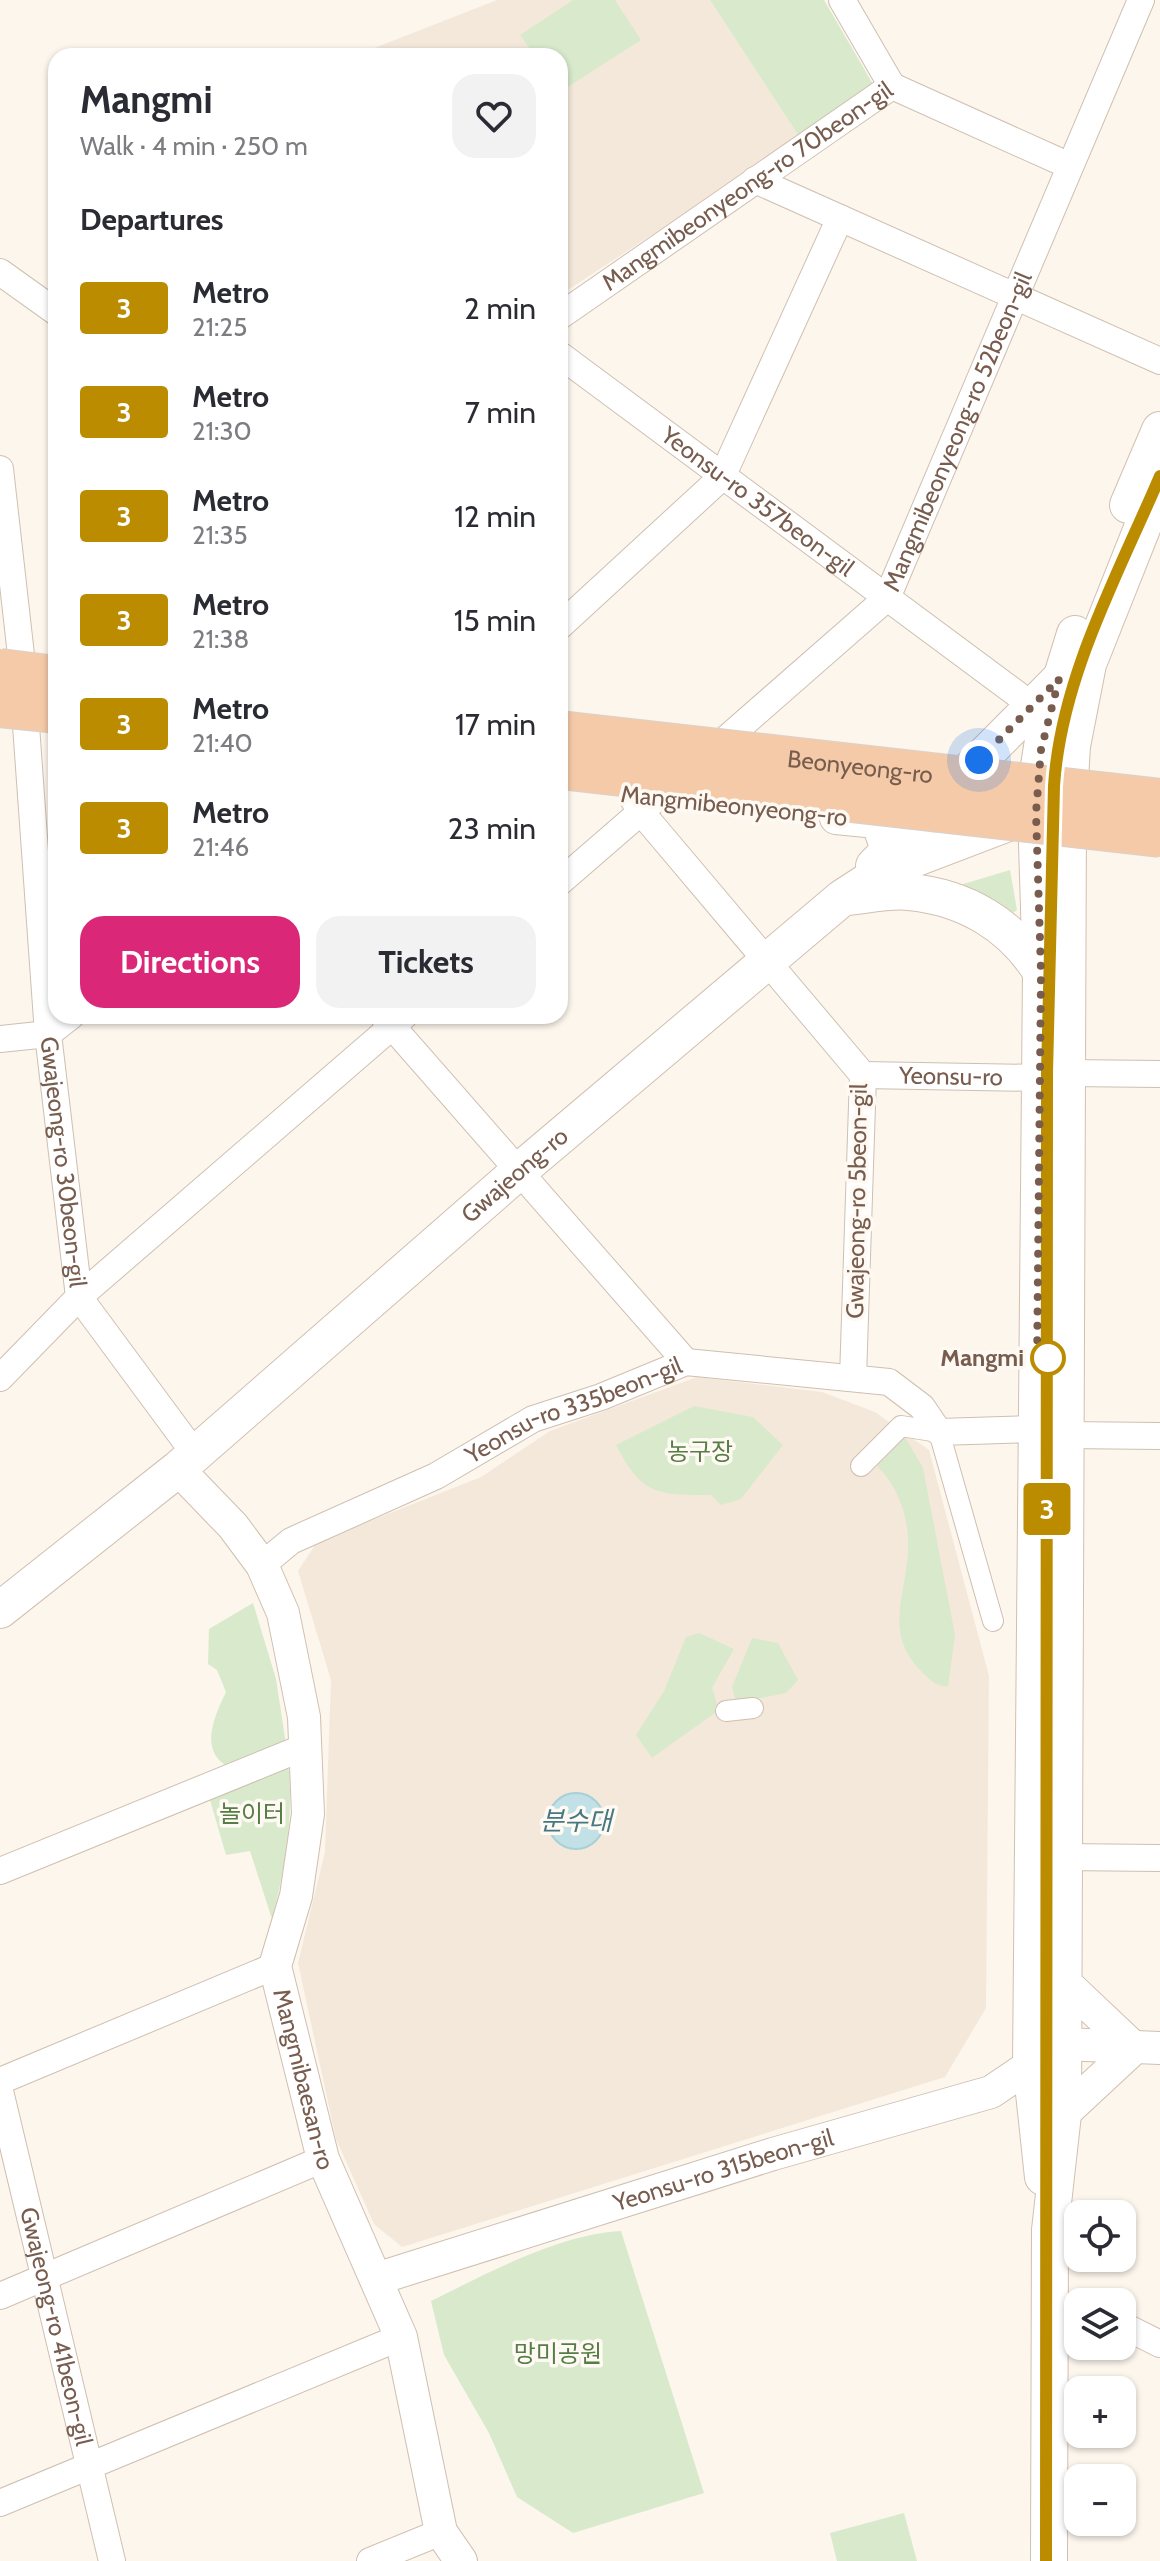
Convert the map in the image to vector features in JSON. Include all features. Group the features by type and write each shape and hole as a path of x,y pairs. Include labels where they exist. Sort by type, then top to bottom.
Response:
{"highway":[{"name":"Beonyeong-ro","path":"568,734 1160,801"},
{"name":"Beonyeong-ro","path":"568,768 1160,835"}],"main road":[{"path":"1049,2561 1064,2306 1050,2230 1031,2065 1050,1432 1054,1075 1052,812 1044,734 1059,679 1085,607 1160,430"},
{"path":"1054,1075 1041,972 1052,812 1072,746 1088,664 1160,483"},
{"path":"842,898 1059,679"},
{"name":"Gwajeong-ro","path":"0,1610 186,1462 518,1172 842,898 908,859 1052,812"},
{"path":"842,898 909,892 965,906 995,920 1027,949 1041,972"},
{"path":"1050,1432 1062,1857 1063,2114 1050,2230"}],"street":[{"name":"Mangmibeonyeong-ro 70beon-gil","path":"568,310 892,86 842,0"},
{"name":"Mangmibeonyeong-ro 52beon-gil","path":"568,874 643,802 732,733 887,598 1141,0"},
{"path":"892,86 1070,166"},
{"path":"755,180 1160,361"},
{"path":"568,619 722,477 840,218"},
{"path":"0,272 48,306"},
{"name":"Yeonsu-ro 357beon-gil","path":"568,361 1033,706"},
{"name":"Gwajeong-ro 30beon-gil","path":"0,469 24,695 48,1034 79,1297 186,1462"},
{"path":"24,695 48,668"},
{"path":"568,715 979,760"},
{"path":"620,720 643,802"},
{"path":"1052,812 1107,777 1160,782"},
{"name":"Mangmibeonyeong-ro","path":"568,788 643,802 877,822 888,852"},
{"name":"Gwajeong-ro 5beon-gil","path":"643,802 765,963 863,1075 853,1378"},
{"path":"1052,812 1160,819"},
{"path":"1052,812 1106,849 1160,855"},
{"path":"0,1039 48,1034 61,1024"},
{"path":"0,1378 79,1297 388,1024"},
{"path":"396,1024 518,1172 686,1362"},
{"name":"Yeonsu-ro","path":"863,1075 1160,1074"},
{"name":"Yeonsu-ro 335beon-gil","path":"262,1565 291,1541 436,1476 533,1419 601,1397 686,1362 889,1382 922,1407 939,1432"},
{"path":"861,1466 901,1426 939,1432 1160,1436"},
{"path":"939,1432 993,1621"},
{"name":"Mangmibaesan-ro","path":"186,1462 262,1565 283,1613 307,1746 308,1814 296,1896 275,1966 323,2159 401,2337 441,2532 461,2561"},
{"path":"726,1711 753,1708"},
{"path":"0,1871 307,1746"},
{"path":"1062,1857 1160,1858"},
{"path":"0,2081 275,1966"},
{"path":"1061,1979 1147,2048"},
{"path":"1062,2044 1147,2048"},
{"name":"Yeonsu-ro 315beon-gil","path":"376,2279 773,2154 991,2092 1062,2044"},
{"path":"1063,2114 1147,2048"},
{"name":"Gwajeong-ro 41beon-gil","path":"0,2091 112,2561"},
{"path":"0,2296 323,2159"},
{"path":"1136,2332 1160,2344"},
{"path":"0,2503 401,2337"},
{"path":"370,2561 441,2532"}],"shaded area":[{"path":"497,0 710,0 800,138 568,290 568,48 374,48"},
{"path":"697,1377 822,1392 875,1412 929,1450 989,1676 986,2008 945,2077 402,2247 374,2224 336,2139 298,1963 325,1852 331,1680 298,1571 317,1542 481,1477 550,1431"}],"green space":[{"path":"573,0 615,0 641,40 568,87 568,48 529,48 520,35"},
{"path":"710,0 824,0 874,86 800,138"},
{"path":"1010,870 1017,910 1010,915 960,885"},
{"name":"농구장","path":"694,1406 753,1417 783,1445 741,1499 721,1505 711,1495 665,1493 654,1489 634,1474 616,1445"},
{"path":"905,1437 923,1468 955,1635 948,1687 934,1682 909,1656 899,1625 908,1557 907,1528 894,1489 877,1466"},
{"path":"253,1603 276,1679 286,1744 230,1768 214,1753 212,1744 214,1723 226,1692 217,1670 208,1664 209,1629"},
{"path":"699,1633 734,1649 712,1688 719,1710 652,1758 636,1735 664,1691 686,1637"},
{"path":"752,1638 778,1643 798,1680 786,1693 736,1703 732,1687"},
{"name":"놀이터","path":"281,1763 289,1770 289,1827 272,1919 250,1851 226,1855 208,1793"},
{"name":"망미공원","path":"621,2231 704,2493 573,2533 517,2497 489,2433 444,2355 431,2301 548,2247 573,2239"},
{"path":"904,2513 917,2561 837,2561 830,2533"}],"water":[{"name":"분수대","path":"576,1793 596,1801 604,1821 596,1841 576,1849 556,1841 548,1821 556,1801"}],"metro line":[{"name":"3","path":"1046,2561 1047,1072 1054,786 1056,758 1082,659 1160,476"}],"place":[{"name":"Mangmi","path":"1048,1358"}],"route":[{"path":"979,760 1059,679 1041,750 1036,813 1041,972 1037,1365 1048,1358"}]}
